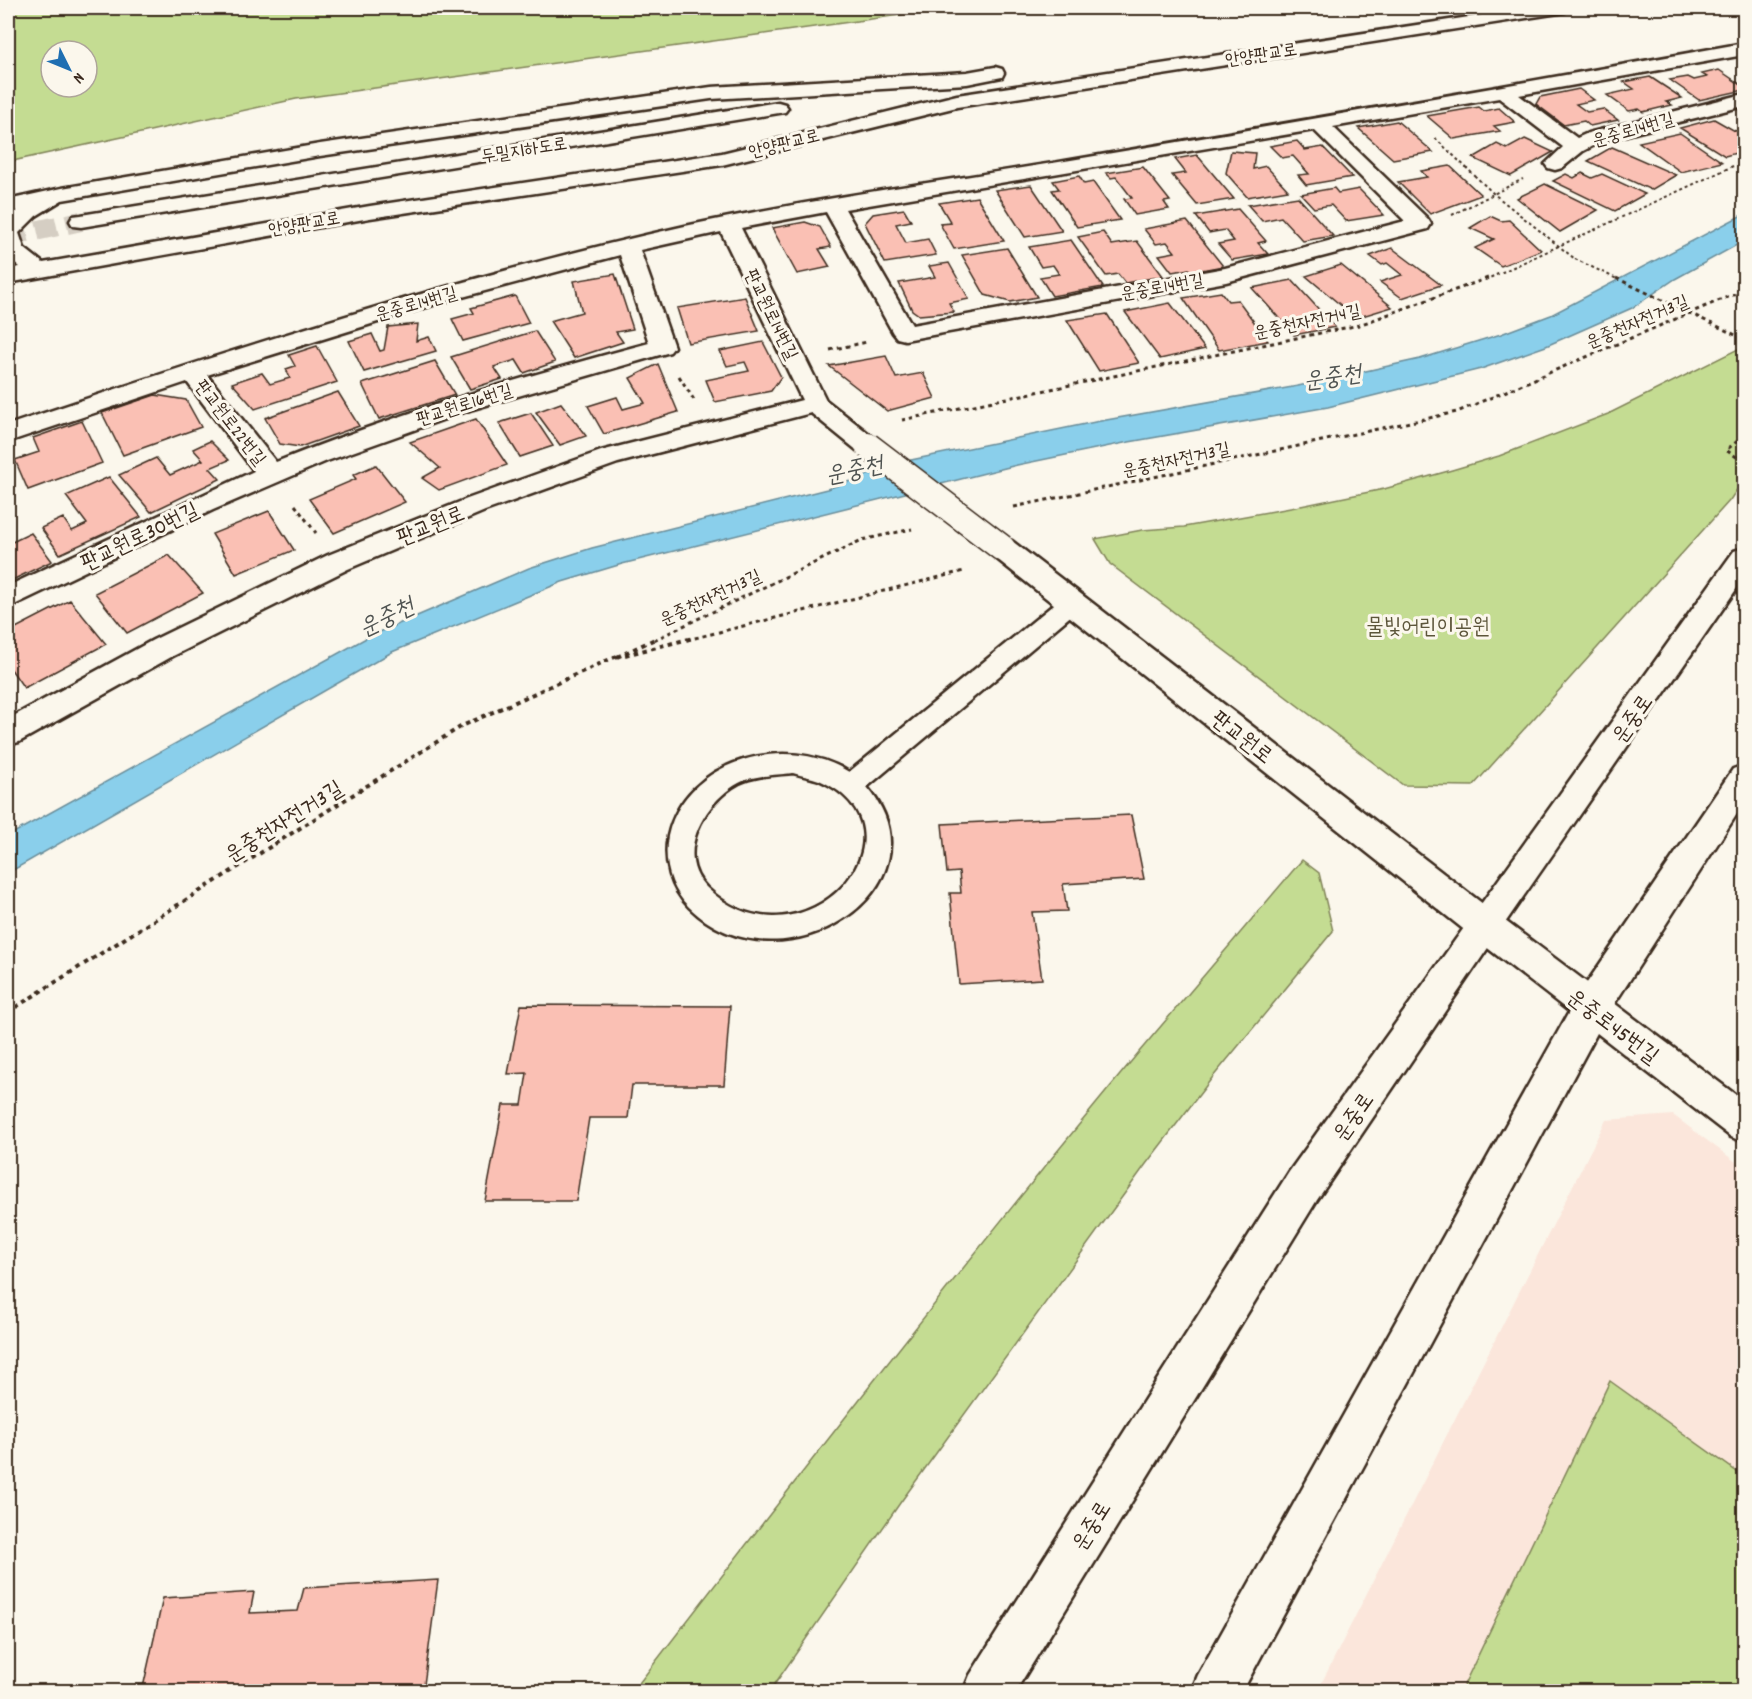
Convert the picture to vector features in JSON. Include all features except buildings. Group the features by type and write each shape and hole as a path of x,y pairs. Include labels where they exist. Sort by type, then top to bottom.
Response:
{"main road":[{"name":"안양판교로","path":"8,276 370,212 722,159 957,101 1559,8"},
{"name":"운중로14번길","path":"8,434 191,371 441,295 728,224 1407,110 1744,49"},
{"path":"8,206 62,194 320,150 711,93 967,78 1014,70"},
{"name":"두밀지하도로","path":"81,221 967,78"},
{"name":"운중로14번길","path":"1503,92 1576,147 1595,137 1623,129 1744,100"},
{"path":"720,139 957,101"},
{"path":"1319,124 1420,224"},
{"name":"두밀지하도로","path":"176,226 696,143"},
{"path":"1555,164 1576,147"},
{"path":"38,270 14,251 8,232 28,211 62,194"},
{"path":"833,206 905,333"},
{"name":"판교원로14번길","path":"728,224 816,404"},
{"name":"운중로14번길","path":"905,333 1226,275 1420,224"},
{"path":"628,248 662,347"},
{"name":"판교원로16번길","path":"271,474 437,412 527,384 662,347"},
{"name":"판교원로22번길","path":"191,371 271,474"},
{"path":"816,404 860,439"},
{"name":"판교원로","path":"8,734 163,648 338,562 476,505 610,457 816,404"},
{"name":"판교원로","path":"860,439 1484,925"},
{"name":"판교원로30번길","path":"8,598 271,474"},
{"name":"운중로","path":"987,1692 1303,1186 1484,925 1744,558"},
{"path":"1215,1692 1591,1008 1744,778"},
{"name":"운중로45번길","path":"1484,925 1744,1124"}],"lane":[{"path":"850,786 1071,602"},
{"path":"793,764 824,771 850,786 868,807 876,831 876,858 865,883 845,905 818,921 786,929 775,929 753,928 723,918 699,900 683,875 679,847 686,819 704,795 729,776 760,765 793,764"}],"path":[{"path":"1407,110 1494,194 1575,259 1744,339"},
{"name":"운중천자전거4길","path":"860,439 1359,325 1472,286 1744,161"},
{"path":"1420,224 1459,213 1494,194"},
{"name":"운중천자전거3길","path":"1013,507 1456,412 1732,295 1744,294"},
{"path":"794,358 905,333"},
{"path":"662,347 711,430"},
{"path":"1744,436 1726,450 1738,458 1744,453"},
{"path":"271,474 338,562"},
{"name":"운중천자전거3길","path":"8,1012 462,726 617,657 862,540 920,528"},
{"name":"운중천자전거3길","path":"617,657 1008,553"}],"shaded area":[{"path":"1673,1115 1744,1168 1744,1691 1317,1692 1606,1120"}],"green space":[{"path":"8,8 950,8 296,99 8,162"},
{"name":"물빛어린이공원","path":"1744,348 1744,479 1730,500 1473,786 1403,785 1110,564 1095,539 1142,530 1184,527 1296,507 1384,489 1452,470 1499,456 1608,414"},
{"path":"1302,860 1319,873 1333,931 1212,1078 1146,1164 900,1503 770,1691 633,1691 946,1289 1139,1052"},
{"path":"1610,1381 1744,1477 1744,1691 1461,1691"}],"water":[{"path":"1744,214 1744,241 1675,279 1632,308 1546,346 1481,369 1328,407 1129,442 1017,465 622,564 562,582 392,652 8,873 8,836 368,637 529,568 592,548 827,489 911,460 1095,422 1298,386 1420,359 1501,334 1551,315"}],"tunnel":[{"path":"8,237 81,221"}],"water label":[{"name":"운중천","path":"1332,376"},
{"name":"운중천","path":"854,469"},
{"name":"운중천","path":"386,616"}]}
